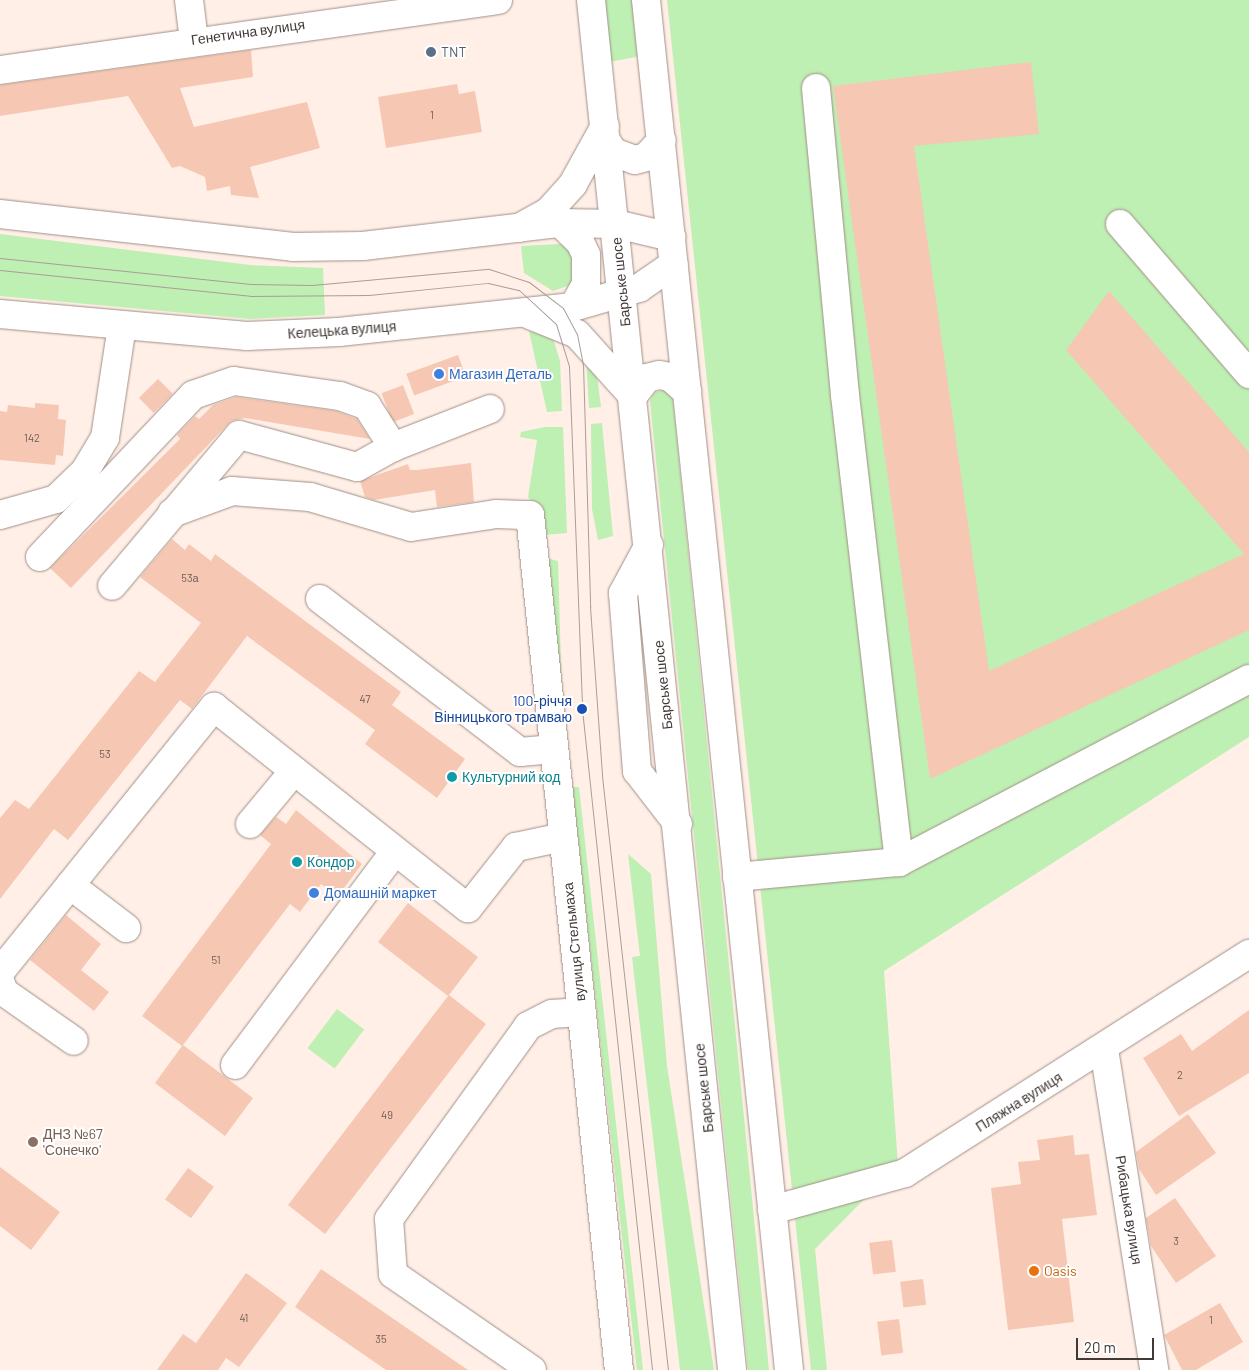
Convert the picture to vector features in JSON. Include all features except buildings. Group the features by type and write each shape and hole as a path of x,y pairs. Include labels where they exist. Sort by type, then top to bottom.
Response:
{"main road":[{"path":"190,0 194,39"},
{"name":"Генетична вулиця","path":"0,70 415,4 498,0"},
{"name":"Барське шосе","path":"592,0 678,824 732,1370"},
{"path":"646,0 789,1370"},
{"path":"816,88 845,395 899,862"},
{"path":"519,228 548,212 573,184 606,134 623,158 635,160 646,157 662,140"},
{"path":"0,214 293,247 363,246 560,223 616,224 671,237"},
{"path":"560,223 580,242 586,255 586,284 573,307"},
{"path":"1120,224 1249,374"},
{"name":"Келецька вулиця","path":"0,314 247,336 339,332 573,307 622,294 674,264"},
{"path":"525,313 577,334 633,396 638,386 659,375 670,376 687,392"},
{"path":"0,515 56,499 85,471 105,438 122,326"},
{"path":"40,557 193,395 234,381 340,396 367,406 393,447"},
{"path":"172,513 232,491 310,497 393,447 490,409"},
{"path":"112,586 239,434 357,467"},
{"name":"вулиця Стельмаха","path":"310,497 411,527 496,514 530,515 619,1370"},
{"path":"320,599 520,752 554,749"},
{"path":"737,877 899,862 1249,679"},
{"path":"0,972 214,707 468,908 516,847 563,836"},
{"path":"250,824 294,771"},
{"path":"236,1065 395,851"},
{"path":"70,885 126,928"},
{"name":"Пляжна вулиця","path":"772,1210 905,1173 1104,1049 1249,954"},
{"path":"0,981 4,992 74,1041"},
{"path":"532,1370 393,1274 389,1219 528,1026 552,1014 581,1012"},
{"name":"Рибацька вулиця","path":"1104,1049 1154,1370"}],"green space":[{"path":"591,0 646,0 652,54 598,64"},
{"path":"667,0 1249,0 1249,737 884,971 898,1165 815,1249 827,1370 811,1370"},
{"path":"0,234 250,265 323,268 325,315 250,319 0,296"},
{"path":"560,244 573,252 573,284 553,291 524,273 521,246"},
{"path":"529,331 553,338 560,361 562,411 547,412"},
{"path":"586,357 597,376 601,407 589,408"},
{"path":"664,390 673,399 769,1370 748,1370 650,401 654,393"},
{"path":"602,423 613,536 598,540 592,509 591,424"},
{"path":"545,427 563,427 567,533 544,535 541,513 528,497 537,440 520,437 521,432"},
{"path":"546,558 558,561 562,701"},
{"path":"572,787 579,787 643,1370 637,1370"},
{"path":"628,854 651,874 667,1066 714,1370 680,1370 632,957 640,956"},
{"path":"337,1009 364,1029 335,1069 308,1048"}],"tram line":[{"path":"0,258 251,284 312,285 489,269 529,282 563,308 577,334 583,364 590,607 602,776 668,1370"},
{"path":"0,270 250,296 369,295 488,283 519,290 556,324 569,366 582,709 652,1370"}],"place":[{"name":"TNT","path":"431,52"},
{"name":"Магазин Деталь","path":"439,374"},
{"name":"100-річчя Вінницького трамваю","path":"582,709"},
{"name":"Культурний код","path":"452,777"},
{"name":"Кондор","path":"297,862"},
{"name":"Домашній маркет","path":"314,893"},
{"name":"ДНЗ №67 'Сонечко'","path":"33,1142"},
{"name":"Oasis","path":"1034,1271"}]}
